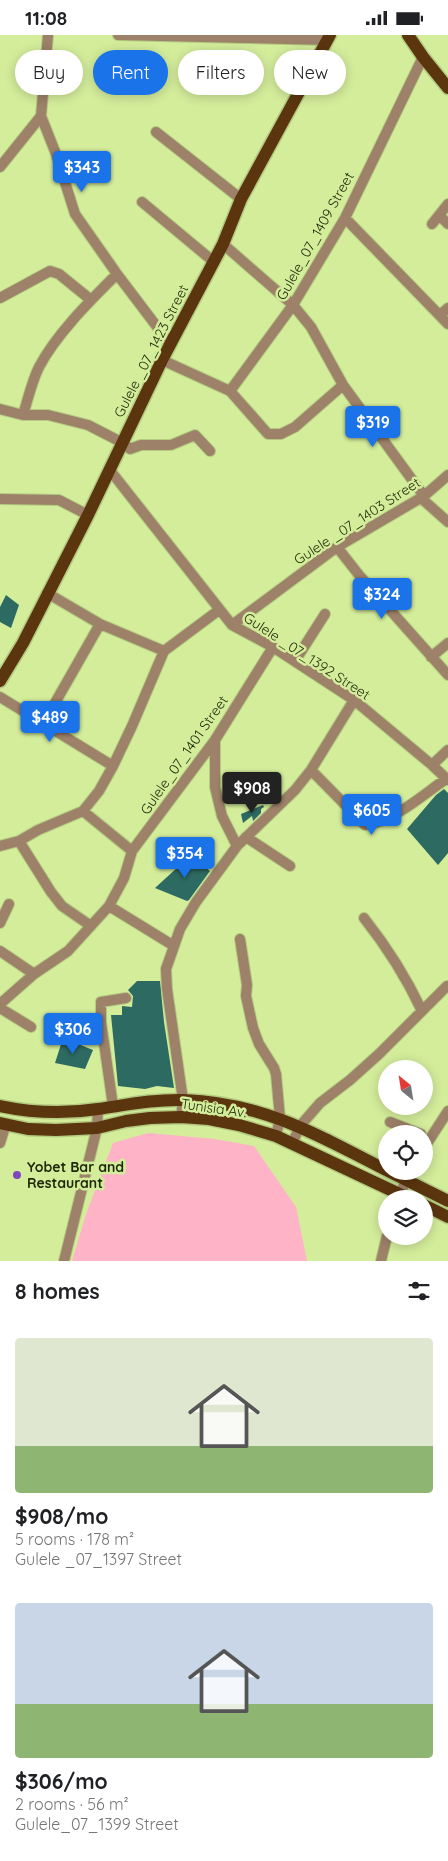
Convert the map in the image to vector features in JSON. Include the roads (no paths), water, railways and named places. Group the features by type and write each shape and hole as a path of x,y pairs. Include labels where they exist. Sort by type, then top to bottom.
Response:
{"main road":[{"path":"408,35 448,88"},
{"name":"Gulele _07_1423 Street","path":"0,681 23,643 88,515 162,360 214,262 241,199 329,38"},
{"name":"Tunisia Av.","path":"0,1106 19,1111 53,1113 183,1100 221,1104 280,1118 300,1126 378,1166"},
{"name":"Tunisia Av.","path":"3,1124 28,1129 56,1130 97,1128 126,1121 181,1117 209,1119 239,1125 276,1136 389,1190"},
{"name":"Tunisia Av.","path":"414,1180 448,1201"},
{"path":"433,1210 448,1217"}],"street":[{"path":"48,35 41,116 56,154 75,213 117,274 170,344"},
{"path":"118,35 329,38"},
{"name":"Gulele_07_1409 Street","path":"230,391 293,305 344,218 423,57"},
{"path":"0,167 41,116"},
{"path":"156,132 241,199"},
{"path":"0,151 8,159"},
{"path":"142,201 214,262"},
{"path":"432,224 448,205"},
{"path":"439,215 448,224"},
{"path":"344,218 444,311 448,324"},
{"path":"222,244 293,305 311,327 343,385 422,497 448,522"},
{"path":"0,299 50,271 59,274 91,300"},
{"path":"23,415 39,367 91,300 117,274"},
{"path":"162,360 230,391 268,434 281,434 295,427 343,385"},
{"path":"0,409 23,415 48,415 88,425 123,443 130,449 141,445 171,445 195,435 210,451"},
{"name":"Gulele _07_1392 Street","path":"109,469 232,625 273,647 354,699 447,780"},
{"name":"Gulele _07_1403 Street","path":"232,625 337,547 422,497 448,475"},
{"path":"1,499 59,500 88,515"},
{"path":"337,547 359,575 448,675"},
{"path":"47,593 100,624 164,651"},
{"path":"0,846 20,841 38,830 83,811 99,791 113,766 164,651 219,610"},
{"path":"295,661 325,614"},
{"path":"43,724 100,624"},
{"path":"431,657 448,643"},
{"name":"Gulele_07_1401 Street","path":"0,1004 34,975 68,951 109,906 124,879 132,851 215,740 273,647"},
{"path":"0,697 113,766"},
{"path":"181,1117 183,1100 166,969 180,929 196,902 237,846 296,790 354,699"},
{"path":"215,740 215,787 222,816 237,846"},
{"path":"432,765 448,750"},
{"path":"311,769 366,825 395,814 447,780"},
{"path":"83,811 132,851"},
{"path":"246,837 290,866"},
{"path":"20,841 51,892 62,906 91,926"},
{"path":"0,923 9,904"},
{"path":"109,906 174,946"},
{"path":"364,918 388,950 413,991 422,1011"},
{"path":"240,939 247,985 246,996 253,1028 259,1044 274,1068 278,1088 280,1118 276,1136"},
{"path":"0,951 34,975"},
{"path":"292,1143 300,1126 320,1103 372,1061 447,987"},
{"path":"113,1106 101,1022 101,1002 126,998"},
{"path":"0,1008 31,1027"},
{"path":"64,1261 97,1128 98,1109"},
{"path":"433,1127 448,1111"},
{"path":"390,1122 398,1125"},
{"path":"0,1143 3,1124"},
{"path":"381,1261 385,1245"}],"place":[{"name":"Yobet Bar and Restaurant","path":"17,1175"}]}
